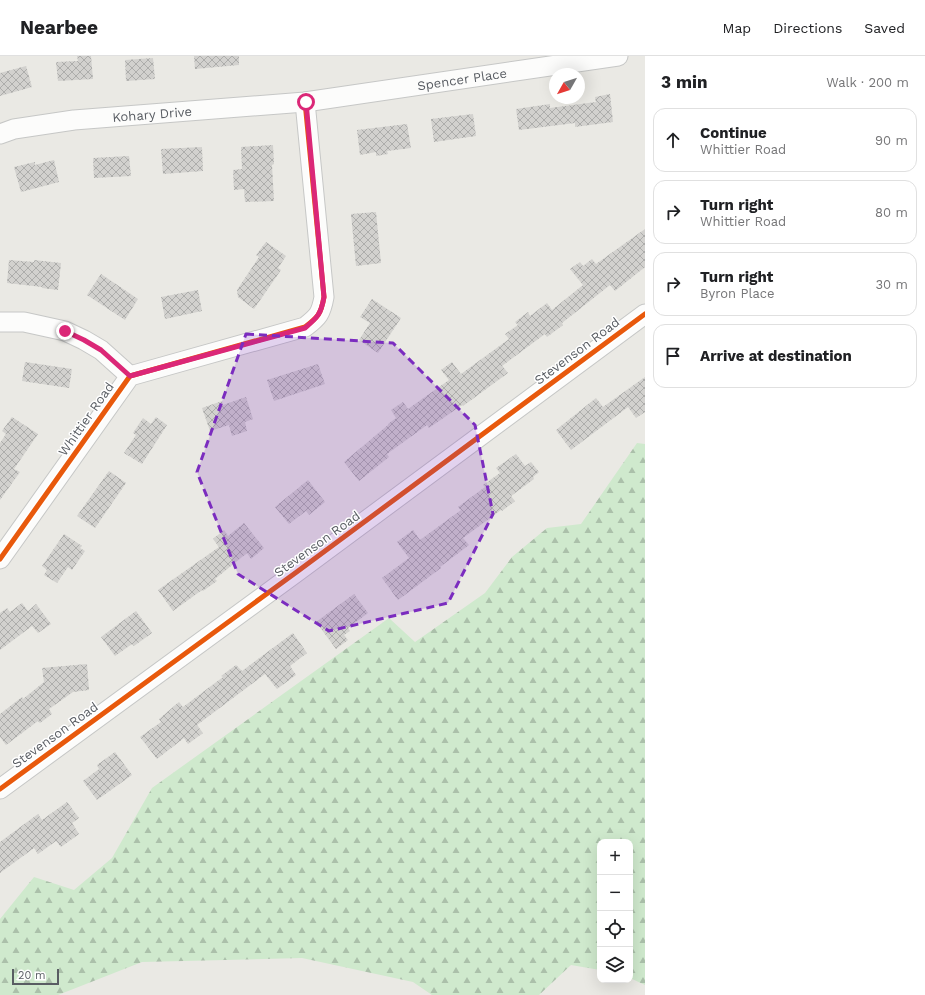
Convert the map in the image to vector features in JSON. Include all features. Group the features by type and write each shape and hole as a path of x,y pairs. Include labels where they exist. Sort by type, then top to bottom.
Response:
{"street":[{"name":"Spencer Place","path":"306,102 618,56"},
{"name":"Kohary Drive","path":"0,134 14,128 74,120 306,102"},
{"name":"Whittier Road","path":"0,559 130,376 305,328 317,318 322,307 324,297 306,102"},
{"name":"Stevenson Road","path":"0,789 292,576 645,314"},
{"path":"0,322 24,322 65,331 101,350 130,376"}],"highlighted area":[{"path":"246,334 393,343 475,425 493,514 448,603 329,631 238,574 197,472"}],"green space":[{"path":"637,443 645,444 645,985 633,979 633,839 597,839 597,969 571,965 539,995 432,995 413,982 302,958 142,962 58,995 0,995 0,919 34,877 74,890 112,858 152,788 389,618 415,642 485,593 512,557 547,528 581,524"}],"building":[{"path":"77,56 91,56 93,79 58,81 56,62 78,61"},
{"path":"194,56 239,56 239,65 195,69"},
{"path":"153,58 155,79 126,81 125,60"},
{"path":"26,66 32,87 0,96 0,73"},
{"path":"610,94 613,122 575,127 575,123 519,130 516,109 550,104 550,108 585,104 596,102 595,97"},
{"path":"473,114 476,136 434,142 431,119"},
{"path":"407,124 411,148 387,151 388,154 376,156 376,152 360,155 357,130"},
{"path":"273,145 274,164 272,165 274,201 245,202 244,189 234,190 233,170 242,169 241,147"},
{"path":"202,147 203,171 163,174 161,149"},
{"path":"129,156 131,176 94,178 93,158"},
{"path":"54,160 59,182 21,192 14,167 35,162 35,165"},
{"path":"376,212 381,263 356,266 351,214"},
{"path":"645,229 645,267 615,291 610,285 562,323 563,325 547,337 545,334 502,366 508,373 463,406 462,405 429,428 427,425 387,454 389,457 359,481 344,462 396,418 391,410 403,402 408,409 449,380 441,370 452,362 461,374 509,339 505,334 518,325 515,322 528,312 530,316 547,303 552,310 583,285 570,269 580,262 583,266 592,259 596,264"},
{"path":"266,242 286,256 278,268 281,270 254,309 238,297 237,290 259,257 256,255"},
{"path":"9,260 34,262 34,260 61,263 58,290 7,283"},
{"path":"101,274 138,299 125,320 87,295"},
{"path":"198,290 202,311 165,319 161,297"},
{"path":"372,299 401,318 378,353 359,340 370,323 360,317"},
{"path":"25,362 72,369 69,388 22,381"},
{"path":"318,364 325,384 274,401 267,380"},
{"path":"645,377 645,412 636,418 628,407 571,450 556,430 596,398 603,407"},
{"path":"246,397 253,419 245,422 247,431 232,436 229,425 210,431 202,408 222,401 223,405"},
{"path":"12,417 38,434 14,469 20,472 0,500 0,443 6,434 2,431"},
{"path":"156,417 167,425 142,464 124,453 136,435 133,433 143,418 151,424"},
{"path":"516,454 525,466 531,462 539,472 533,477 534,479 511,496 515,501 463,538 469,545 398,600 382,578 409,558 397,542 413,530 420,540 461,510 458,507 485,487 483,485 500,473 496,468"},
{"path":"109,471 126,483 95,528 77,516"},
{"path":"308,480 325,502 309,515 306,511 289,524 275,507"},
{"path":"244,523 264,548 251,559 247,553 215,579 217,581 173,611 158,590 219,547 213,539 224,530 228,536"},
{"path":"64,534 82,546 80,548 85,551 72,570 68,567 57,583 44,575 47,570 42,566"},
{"path":"354,594 368,613 348,628 350,631 344,635 348,640 336,649 316,622"},
{"path":"22,603 28,611 36,604 51,624 38,633 32,626 0,650 0,613 7,608 10,612"},
{"path":"136,611 152,633 134,646 132,644 115,656 101,637"},
{"path":"293,633 307,653 290,666 296,675 277,689 265,674 197,725 203,733 188,744 184,738 157,759 140,737 161,722 159,719 179,702 183,707 223,677 221,676 236,665 242,671"},
{"path":"87,664 89,690 73,692 49,709 52,714 40,723 38,721 6,745 0,737 0,714 22,697 23,699 44,682 42,668"},
{"path":"115,752 132,775 97,800 83,781 99,769 97,765"},
{"path":"67,802 79,818 72,823 79,834 61,847 56,841 38,854 34,848 0,873 0,842 38,814 42,820"}],"cycle path":[{"path":"0,559 130,376 305,327 318,315 322,307 324,297 305,102"},
{"path":"0,789 645,314"}],"route":[{"path":"65,331 101,350 130,376 305,328 317,318 322,307 324,297 306,102"}]}
